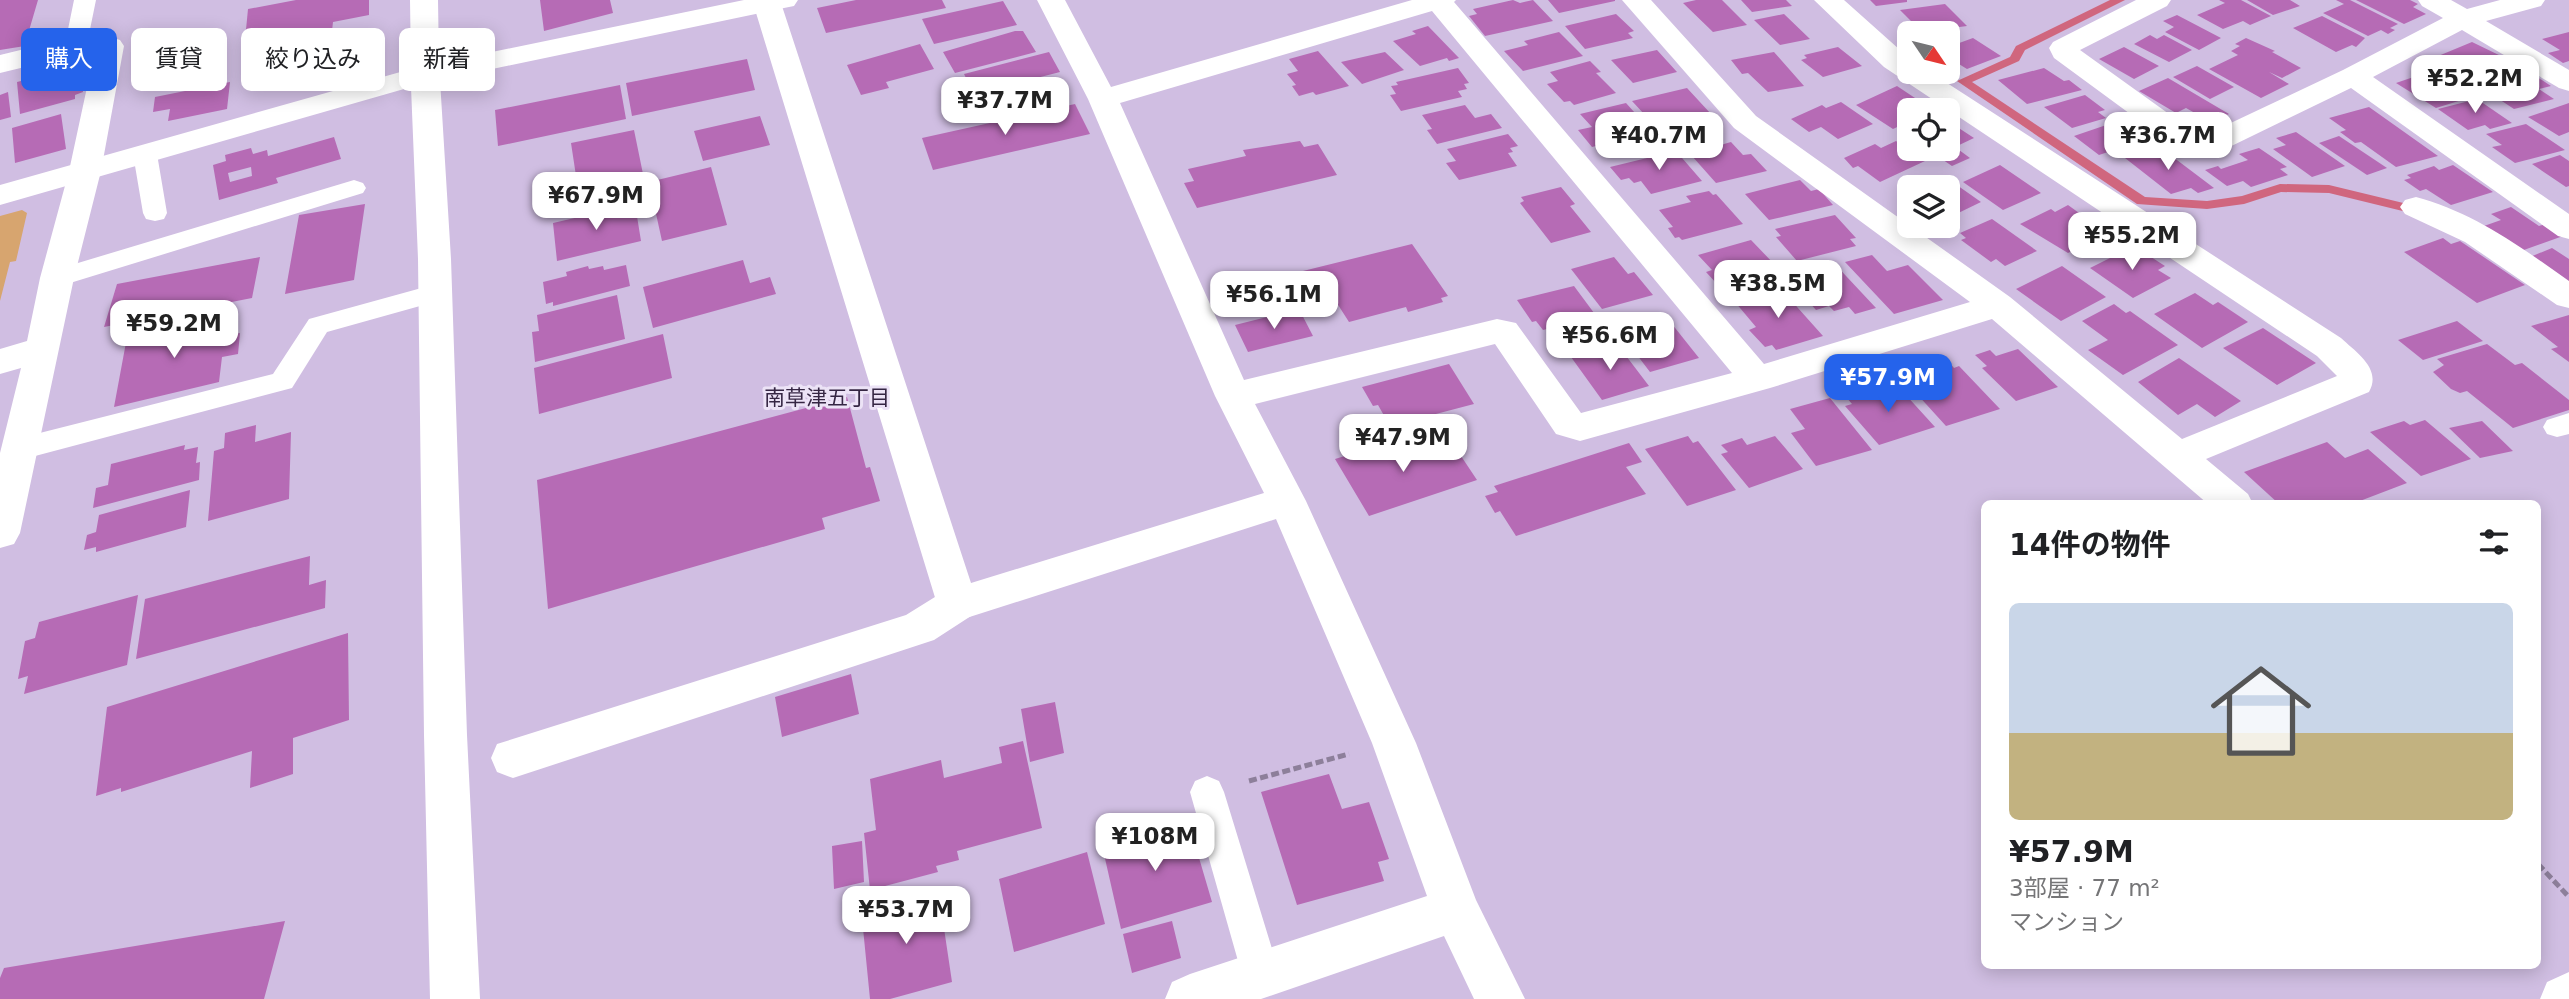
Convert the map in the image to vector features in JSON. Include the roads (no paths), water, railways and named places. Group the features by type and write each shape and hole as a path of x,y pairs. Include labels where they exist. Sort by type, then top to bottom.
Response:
{"street":[{"path":"424,0 424,28"},
{"path":"1051,0 1103,99 1233,396 1287,501 1394,743 1456,909 1500,999"},
{"path":"1636,0 1745,122 1997,305 2229,500"},
{"path":"1828,0 1897,63"},
{"path":"2157,0 2063,48 2064,52 2193,145 2202,148 2353,76 2462,19 2531,0"},
{"path":"2432,0 2569,82"},
{"path":"1103,99 1440,1 1756,379"},
{"path":"495,60 776,2 957,604"},
{"path":"0,64 21,58"},
{"path":"2353,76 2569,229"},
{"path":"0,195 399,82"},
{"path":"1930,84 2329,347 2354,370 2356,383 2177,456"},
{"path":"0,533 57,278 85,171 101,91"},
{"path":"424,91 436,293 445,768 455,999"},
{"path":"2416,207 2440,214 2463,226 2569,296"},
{"path":"1233,396 1504,331 1569,424 1580,427 1756,379 1997,305"},
{"path":"0,362 43,349"},
{"path":"513,758 919,628 957,604 1287,501"},
{"path":"1190,999 1456,909"}],"lane":[{"path":"79,28 85,0"},
{"path":"145,154 155,213"},
{"path":"57,278 354,188"},
{"path":"20,450 282,382 318,325 436,293"},
{"path":"1207,792 1261,975"}],"waterway":[{"path":"2119,0 2020,48 2015,59 1963,81 2142,201 2207,205 2244,200 2280,188 2329,189 2419,211"}],"district":[{"name":"南草津五丁目","path":"827,398"}]}
